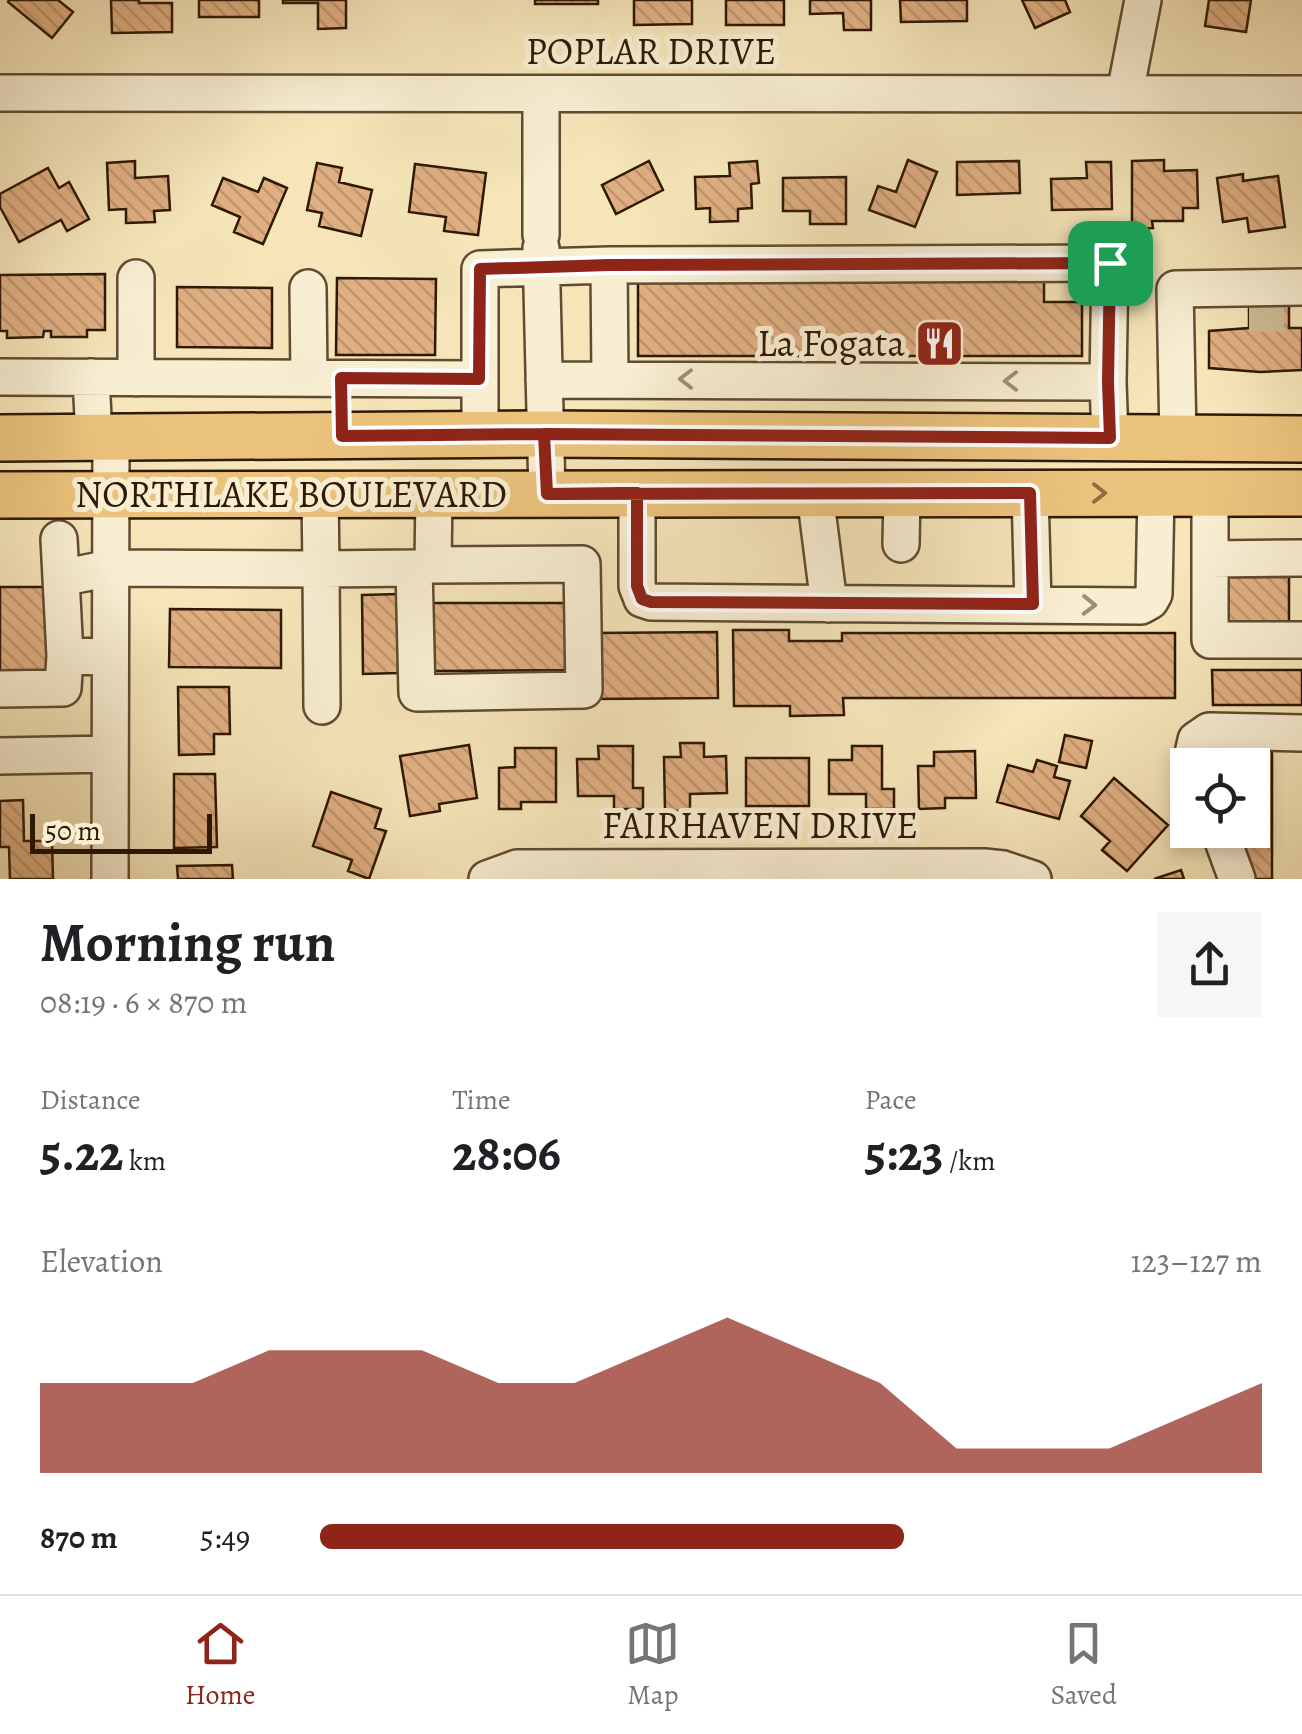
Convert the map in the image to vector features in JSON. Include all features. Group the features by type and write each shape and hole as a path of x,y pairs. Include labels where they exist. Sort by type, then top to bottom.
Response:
{"main road":[{"name":"NORTHLAKE BOULEVARD","path":"0,438 544,434 1302,439"},
{"name":"NORTHLAKE BOULEVARD","path":"0,495 1302,493"}],"street":[{"path":"1125,94 1142,0"},
{"name":"POPLAR DRIVE","path":"0,93 1302,94"},
{"path":"541,94 547,494"},
{"path":"480,435 480,269 541,250 609,265 1110,263 1110,438"},
{"path":"609,265 610,379"},
{"path":"136,278 136,378"},
{"path":"308,288 325,378 342,436"},
{"path":"1178,438 1175,289 1205,288 1298,303"},
{"path":"1205,288 1249,314"},
{"path":"0,377 479,379"},
{"path":"91,378 110,495 110,879"},
{"path":"180,378 184,437"},
{"path":"252,378 253,437"},
{"path":"544,380 1108,382"},
{"path":"767,380 769,436"},
{"path":"935,437 936,381"},
{"path":"637,493 637,586 642,599 651,602 1141,606 1154,594 1156,493"},
{"path":"1030,493 1033,604"},
{"path":"1210,493 1210,640 1302,640"},
{"path":"320,494 322,706"},
{"path":"61,578 110,568 321,568 424,566 582,564 584,690 417,693 424,566 434,494"},
{"path":"815,494 830,604"},
{"path":"901,544 902,494"},
{"path":"0,689 63,688 59,540"},
{"path":"1210,559 1302,558"},
{"path":"65,656 110,657"},
{"path":"1194,748 1196,740 1209,732 1302,733"},
{"path":"0,756 110,754"},
{"path":"1226,848 1237,879"},
{"name":"FAIRHAVEN DRIVE","path":"488,879 517,868 767,873 984,867 1033,879"}],"building":[{"path":"9,0 58,0 73,12 52,38"},
{"path":"111,0 172,3 172,32 112,33"},
{"path":"199,0 259,0 259,17 199,17"},
{"path":"283,0 346,0 346,28 318,29 318,3"},
{"path":"535,0 598,0 598,4 535,4"},
{"path":"634,0 692,0 692,24 634,25"},
{"path":"726,0 784,0 784,25 726,25"},
{"path":"810,0 871,0 871,30 844,30 843,13 810,14"},
{"path":"900,0 967,0 967,21 901,22"},
{"path":"1022,0 1065,0 1070,12 1035,28"},
{"path":"1209,0 1251,0 1246,32 1205,26"},
{"path":"908,160 937,172 915,227 869,210 878,186 896,192"},
{"path":"1164,160 1164,171 1197,170 1198,208 1183,208 1183,221 1152,221 1153,228 1132,229 1132,161"},
{"path":"135,161 135,178 168,176 170,210 154,211 155,222 126,223 126,209 109,210 107,163"},
{"path":"649,161 663,190 616,214 602,185"},
{"path":"757,161 759,183 751,184 752,208 738,209 738,221 710,222 710,208 696,209 695,177 730,176 729,163"},
{"path":"1019,161 1020,193 957,195 957,162"},
{"path":"1086,162 1111,162 1112,209 1052,210 1051,179 1087,178"},
{"path":"317,163 342,168 339,182 372,190 361,236 319,226 322,213 307,210"},
{"path":"415,164 486,173 478,235 444,231 446,217 409,212"},
{"path":"48,168 59,188 69,182 89,219 67,231 61,220 19,242 0,207 0,194"},
{"path":"1243,174 1243,181 1278,176 1285,227 1249,232 1247,218 1223,222 1217,178"},
{"path":"846,177 846,224 810,224 810,211 783,211 783,178"},
{"path":"223,178 258,192 264,178 287,188 263,244 234,232 240,217 212,205"},
{"path":"105,274 105,330 87,330 87,337 51,337 51,331 44,331 43,337 7,338 7,331 0,331 0,275"},
{"path":"638,277 1044,277 1044,302 1082,302 1082,356 638,356"},
{"path":"337,278 436,279 435,355 336,355"},
{"path":"177,287 272,288 272,348 177,347"},
{"path":"1289,297 1289,328 1302,328 1302,370 1209,368 1209,331 1249,328 1249,298"},
{"path":"1225,577 1289,577 1289,625 1225,625"},
{"path":"0,587 53,587 53,675 0,675"},
{"path":"399,594 398,673 363,674 362,595"},
{"path":"430,603 569,603 570,670 431,671"},
{"path":"170,609 281,610 281,668 169,667"},
{"path":"733,630 789,630 789,641 842,641 842,633 1175,633 1175,698 843,698 844,715 790,716 790,706 734,706"},
{"path":"717,632 718,698 595,699 594,633"},
{"path":"1212,670 1302,670 1302,705 1213,705"},
{"path":"178,687 229,687 230,734 214,734 214,754 179,755"},
{"path":"1065,735 1092,741 1086,768 1059,762"},
{"path":"1209,739 1272,740 1272,879 1248,879 1237,848 1270,848 1270,748 1209,748"},
{"path":"680,743 704,743 704,757 726,756 727,793 690,794 690,811 665,811 664,757 681,757"},
{"path":"469,745 477,798 439,804 440,811 410,816 400,756"},
{"path":"598,746 633,746 633,788 643,788 643,809 614,809 614,796 578,796 577,759 599,759"},
{"path":"852,746 882,746 882,789 894,789 894,809 866,809 866,794 829,794 829,760 852,760"},
{"path":"515,748 556,748 556,802 521,802 521,809 499,809 499,768 515,767"},
{"path":"975,751 976,798 945,798 945,808 919,809 918,766 934,766 934,752"},
{"path":"746,758 809,758 809,806 746,806"},
{"path":"1037,760 1057,766 1054,777 1070,781 1059,819 997,802 1008,765 1033,772"},
{"path":"174,774 215,774 217,847 174,848"},
{"path":"1114,778 1168,825 1127,871 1102,850 1110,841 1081,816"},
{"path":"331,792 381,809 375,828 386,831 369,879 348,871 352,860 313,846"},
{"path":"23,800 24,841 52,841 53,879 10,879 9,847 0,847 0,801"},
{"path":"232,865 233,879 178,879 177,866"},
{"path":"1181,870 1184,879 1154,879"}],"tunnel":[{"path":"1249,314 1289,314"}],"place":[{"name":"La Fogata","path":"940,343"}],"route":[{"path":"1110,263 480,269 479,379 341,378 342,436 544,434 547,494 637,493 1030,493 1033,604 642,599 637,586 637,493 547,494 544,434 1110,438 1110,263"}]}
